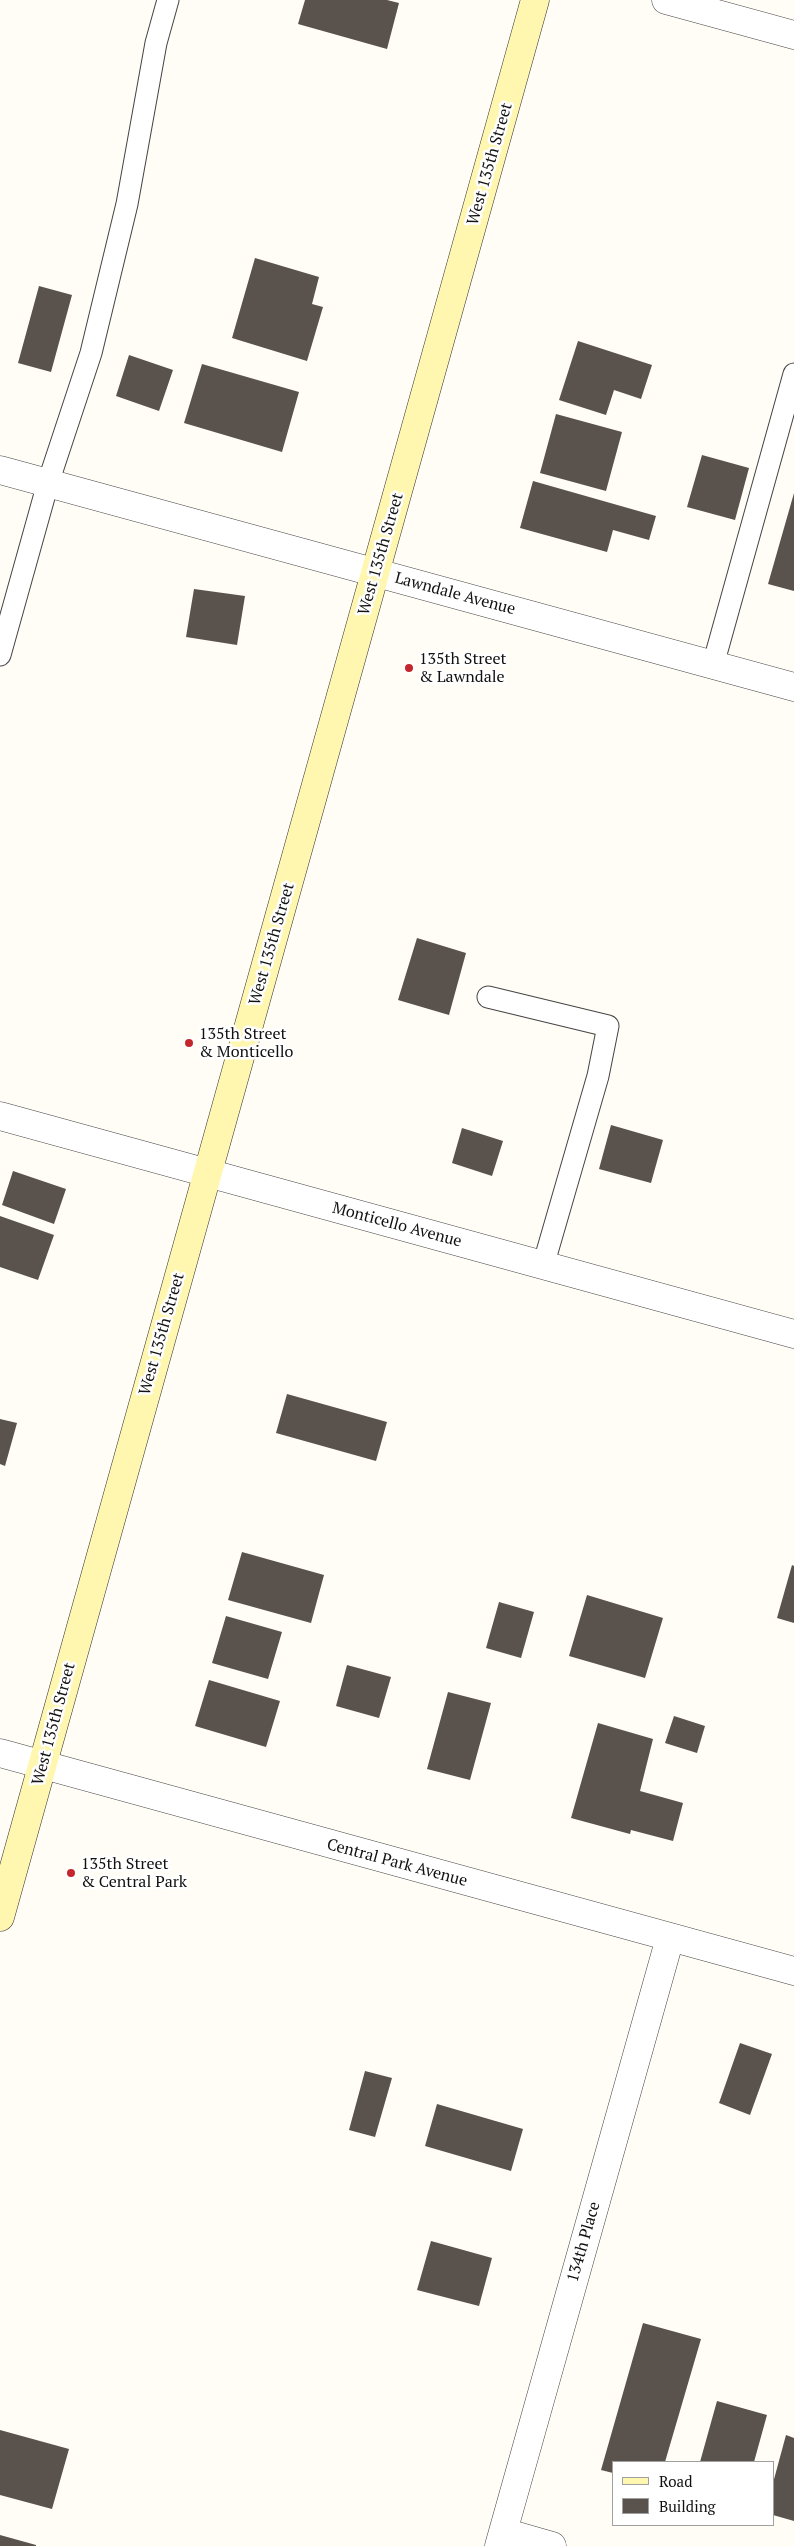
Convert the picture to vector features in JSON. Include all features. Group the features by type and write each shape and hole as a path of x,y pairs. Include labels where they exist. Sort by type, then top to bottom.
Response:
{"street":[{"name":"West 135th Street","path":"0,1917 535,0"},
{"path":"666,0 794,35"},
{"name":"Lawndale Avenue","path":"0,470 794,687"},
{"name":"Monticello Avenue","path":"0,1116 794,1334"},
{"name":"Central Park Avenue","path":"0,1753 670,1938 794,1970"},
{"name":"134th Place","path":"501,2539 670,1938"},
{"path":"501,2539 552,2546"}],"lane":[{"path":"0,655 48,483 91,353 127,204 156,43 168,0"},
{"path":"713,665 794,374"},
{"path":"488,997 608,1026 598,1076 543,1266"}],"building":[{"path":"305,0 387,0 399,3 387,49 298,24"},
{"path":"255,258 319,277 312,304 323,307 307,361 232,338"},
{"path":"39,286 72,295 51,372 18,363"},
{"path":"578,341 652,365 641,399 614,390 606,415 559,400"},
{"path":"129,355 173,370 159,411 116,396"},
{"path":"202,364 299,392 282,452 184,423"},
{"path":"556,414 622,432 606,491 540,473"},
{"path":"702,455 749,468 735,520 687,507"},
{"path":"533,481 656,516 649,540 613,530 607,552 520,528"},
{"path":"794,493 794,591 768,584"},
{"path":"194,589 245,596 237,645 186,637"},
{"path":"417,938 466,953 449,1015 398,1000"},
{"path":"611,1125 663,1140 651,1183 599,1169"},
{"path":"462,1128 503,1141 492,1176 452,1163"},
{"path":"13,1171 66,1189 54,1224 2,1205"},
{"path":"0,1216 54,1235 38,1280 0,1267"},
{"path":"287,1394 387,1422 376,1461 276,1433"},
{"path":"0,1419 17,1423 5,1466 0,1464"},
{"path":"242,1552 324,1575 311,1623 228,1600"},
{"path":"792,1565 794,1566 794,1623 777,1618"},
{"path":"587,1595 663,1618 645,1678 569,1656"},
{"path":"499,1602 534,1612 521,1658 486,1648"},
{"path":"226,1616 282,1632 268,1679 212,1663"},
{"path":"347,1665 391,1677 379,1718 336,1706"},
{"path":"209,1680 280,1701 266,1747 195,1726"},
{"path":"448,1692 491,1703 470,1780 427,1769"},
{"path":"674,1716 705,1726 697,1753 665,1743"},
{"path":"598,1723 653,1739 640,1791 683,1803 673,1841 631,1830 630,1834 571,1818"},
{"path":"740,2043 772,2054 750,2115 719,2103"},
{"path":"365,2071 392,2078 375,2137 349,2130"},
{"path":"437,2104 523,2129 511,2171 425,2146"},
{"path":"431,2241 492,2258 479,2306 417,2290"},
{"path":"643,2323 701,2339 665,2461 612,2461 612,2473 601,2470"},
{"path":"717,2401 767,2415 754,2461 700,2461"},
{"path":"0,2430 69,2449 52,2509 0,2495"},
{"path":"786,2435 794,2438 794,2521 774,2515 774,2479"},
{"path":"0,2535 36,2545 36,2546 0,2546"}],"place":[{"name":"135th Street & Lawndale","path":"409,668"},
{"name":"135th Street & Monticello","path":"189,1043"},
{"name":"135th Street & Central Park","path":"71,1873"}]}
